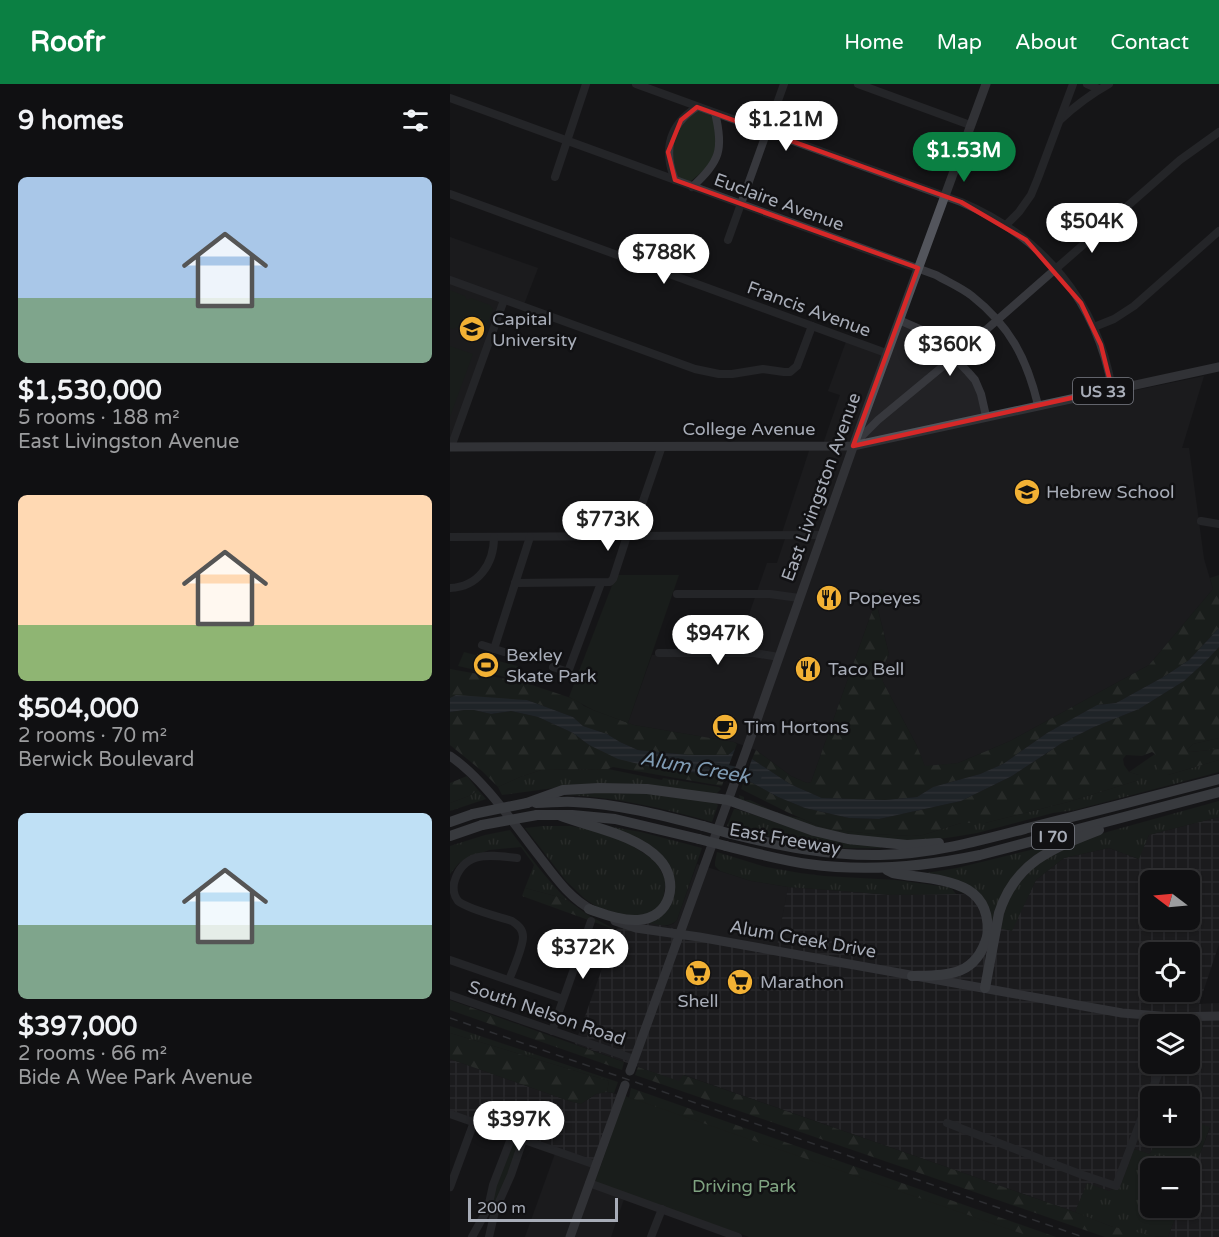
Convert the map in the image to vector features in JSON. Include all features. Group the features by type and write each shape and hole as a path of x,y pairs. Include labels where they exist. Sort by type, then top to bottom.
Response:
{"highway":[{"name":"East Freeway","path":"450,822 473,814 527,803 573,802 618,806 806,850 843,854 901,854 960,845 1219,779"},
{"path":"527,803 564,790 647,789 728,801 806,828 848,839 907,845 950,842 960,845"},
{"name":"East Freeway","path":"450,836 482,825 537,816 559,815 615,819 766,856 845,867 884,868 937,863 969,857 1219,792"},
{"path":"985,988 999,913 1015,879 1060,845 1142,813"},
{"path":"559,815 614,833 643,847 660,860 668,874 671,885 669,897 660,910 651,917 628,920 589,909"},
{"path":"884,868 893,873 948,881 969,890 980,902 988,922 980,981 985,988"},
{"path":"912,976 951,974 966,968 979,957 987,937"}],"main road":[{"name":"East Livingston Avenue","path":"630,1071 886,353 986,84"},
{"name":"College Avenue","path":"451,447 853,446 1219,367"},
{"name":"Alum Creek Drive","path":"450,756 466,768 482,785 558,881 589,909 611,920 636,928 1140,1016"},
{"name":"Alum Creek Drive","path":"1200,1018 1219,1016"},
{"path":"570,1237 625,1085"}],"street":[{"path":"555,177 586,84"},
{"path":"636,84 944,196 979,210 1006,225 1026,240 1056,269 1081,303 1094,327 1108,368 1112,389"},
{"path":"728,240 784,84"},
{"path":"858,84 970,125"},
{"path":"1006,225 1031,195 1073,84"},
{"path":"1087,84 1099,89"},
{"path":"1059,121 1099,89 1109,84"},
{"name":"Euclaire Avenue","path":"450,98 936,275 971,295 998,319 1020,351 1038,405"},
{"path":"675,180 668,152 671,138 681,120 697,107"},
{"path":"692,187 708,172 718,154 720,133 716,113"},
{"path":"853,446 878,420 1056,269 1179,160 1219,132"},
{"name":"Francis Avenue","path":"450,194 886,353"},
{"path":"1094,327 1114,319 1134,306 1219,231"},
{"path":"450,280 695,369 719,374 764,369 790,372 796,366 812,326"},
{"path":"451,447 504,300"},
{"path":"898,320 930,334 954,357 975,380 986,416"},
{"path":"515,584 612,581 662,446"},
{"path":"1201,521 1219,524"},
{"path":"450,537 821,535"},
{"path":"450,588 471,582 484,571 492,557 494,537"},
{"path":"494,649 530,537"},
{"path":"553,667 568,672 601,583"},
{"path":"677,594 770,594 799,598"},
{"path":"482,645 504,652"},
{"path":"659,653 754,653 779,657"},
{"path":"509,980 522,944 521,929 512,921 466,905 458,900 454,892 456,879 463,865 484,855 517,858"},
{"path":"552,1030 591,921"},
{"path":"450,960 563,999"},
{"name":"South Nelson Road","path":"450,995 634,1059"},
{"path":"948,1124 1116,1186 1158,1074"},
{"path":"450,1114 596,1165"},
{"path":"450,1187 474,1122"},
{"path":"472,1237 488,1208 493,1185 512,1136"},
{"path":"489,1237 495,1211 512,1174 523,1140"},
{"path":"589,1183 734,1236"},
{"path":"651,1237 662,1209"}],"highlighted area":[{"path":"697,107 961,202 1026,240 1081,303 1101,345 1112,389 853,446 918,268 675,180 668,152 681,120"}],"shaded area":[{"name":"Capital University","path":"450,237 538,268 523,307 504,300 450,447"},
{"path":"898,317 927,329 977,384 989,421 1204,376 1182,448 1189,448 1204,559 1213,589 1149,665 1010,741 958,763 925,767 916,744 883,682 882,669 889,654 878,609 884,591 880,589 811,782 807,783 791,776 756,750 734,742 628,723 652,655 736,652 767,563 777,563 786,536 781,536 811,445 823,444 840,395 828,391 847,339 885,353"},
{"path":"1219,817 1219,944 1200,1001 1200,942 1140,942 1140,1002 1219,1003 1219,1237 1168,1237 1175,1218 1200,1218 1198,1158 1210,1128 1200,1124 1200,1086 1140,1086 1140,1146 1154,1146 1150,1154 1134,1149 1121,1184 1109,1191 1087,1184 1075,1212 684,1075 680,1082 575,1044 616,930 626,918 776,951 788,887 892,895 971,895 1011,931 1036,880 1064,858 1109,848 1138,859 1149,835"},
{"path":"697,864 751,881 788,887 776,951 680,931 667,926 677,920"},
{"path":"450,1059 581,1104 596,1094 607,1092 625,1096 600,1167 450,1113"},
{"path":"556,1151 600,1167 626,1193 611,1237 525,1237"}],"green space":[{"path":"698,110 713,118 717,147 710,165 690,182 678,178 671,159 674,139 683,122"},
{"path":"450,290 465,296 467,300 471,298 490,305 493,309 482,338 468,335 457,327 450,328"},
{"path":"450,346 473,354 450,417"},
{"path":"616,575 679,575 628,723 593,710 569,697"},
{"path":"1219,575 1219,628 1189,660 1116,703 1097,705 1047,733 1003,764 980,774 933,787 917,797 885,800 822,798 790,784 752,759 756,750 791,776 807,783 811,782 880,589 884,590 878,610 889,654 882,669 883,682 925,766 958,763 1010,741 1149,665 1213,589 1210,578"},
{"path":"1219,647 1219,738 1193,744 1187,750 1190,752 1219,749 1219,760 1168,775 1161,773 1153,760 1155,754 1152,752 1142,756 1126,755 1123,759 1124,765 1129,772 1139,775 1139,780 1068,802 985,823 961,823 923,835 912,836 873,834 819,826 741,789 745,779 778,797 805,808 849,818 879,819 961,801 1012,776 1062,743 1139,709 1184,681"},
{"name":"Bexley Skate Park","path":"464,652 518,666 517,680 458,666"},
{"path":"450,669 532,685 577,700 593,710 634,725 737,744 728,755 688,755 638,750 607,734 583,726 573,717 527,700 450,698"},
{"path":"464,710 491,714 511,711 538,717 573,733 589,745 684,772 725,776 722,786 613,767 541,770 498,787 450,745 450,712"},
{"path":"1219,738 1219,749 1190,752 1187,750 1193,744"},
{"path":"1155,754 1168,775 1219,760 1219,772 1075,810 1053,813 977,833 932,840 887,841 822,829 740,800 739,795 744,797 744,800 750,800 773,811 836,830 873,834 923,835 961,823 985,823 1068,802 1139,780 1139,775 1129,772"},
{"path":"608,769 721,789 716,794 561,787 502,795 498,787 541,770"},
{"path":"467,776 478,790 450,803 450,783"},
{"path":"478,790 486,799 450,811 450,803"},
{"path":"630,791 714,802 718,805 712,822 637,804 561,795"},
{"path":"1219,801 1219,817 1149,835 1139,859 1109,848 1064,858 1036,880 1012,931 998,928 1006,899 1036,864 1082,840"},
{"path":"734,809 802,831 881,848 816,845 727,826"},
{"path":"571,826 587,829 626,842 656,861 666,881 663,901 653,912 635,919 597,907 566,881 525,828"},
{"path":"607,826 641,832 702,848 674,923 663,925 647,923 664,909 668,867"},
{"path":"510,830 546,877 570,902 525,888 534,865 521,847 489,850 459,863 450,874 450,846"},
{"path":"1055,844 1029,862 992,927 983,902 920,874 957,868"},
{"path":"717,852 766,867 800,873 896,880 948,887 956,894 892,895 788,887 751,881 720,871 715,866"},
{"path":"525,888 570,902 616,930 522,896"},
{"path":"450,1000 624,1062 622,1070 450,1010"},
{"path":"450,1026 618,1082 614,1093 607,1092 609,1081 450,1033"},
{"path":"450,1033 609,1081 607,1092 596,1094 581,1104 450,1059"},
{"path":"638,1067 679,1081 683,1075 1110,1226 1158,1237 1105,1237 635,1075"},
{"path":"631,1088 1056,1237 974,1237 629,1098"},
{"name":"Driving Park","path":"625,1096 1032,1237 749,1237 595,1182"},
{"path":"1200,1124 1210,1127 1198,1158 1140,1158 1140,1218 1175,1218 1168,1237 1132,1232 1075,1212 1087,1183 1109,1191 1121,1184 1134,1149 1150,1154 1154,1146 1200,1146"},
{"path":"514,1142 518,1144 509,1174 496,1203 493,1204 494,1185"}],"water":[{"path":"1219,628 1219,647 1184,681 1139,709 1062,743 1012,776 961,801 879,819 849,818 805,808 778,797 745,779 752,759 790,784 822,798 885,800 917,797 933,787 980,774 1003,764 1047,733 1097,705 1116,703 1165,676 1189,660"},
{"path":"456,695 527,700 573,717 583,726 607,734 638,750 688,755 728,755 735,749 725,776 667,771 618,759 589,745 573,733 538,717 511,711 491,714 474,710 450,712 450,698"}],"waterway":[{"name":"Alum Creek","path":"715,767 757,777"}],"railway":[{"path":"450,1018 1083,1237"}],"place":[{"name":"Capital University","path":"472,329"},
{"name":"Hebrew School","path":"1027,492"},
{"name":"Popeyes","path":"829,598"},
{"name":"Bexley Skate Park","path":"486,665"},
{"name":"Taco Bell","path":"808,669"},
{"name":"Tim Hortons","path":"725,727"},
{"name":"Shell","path":"698,973"},
{"name":"Marathon","path":"740,982"}]}
